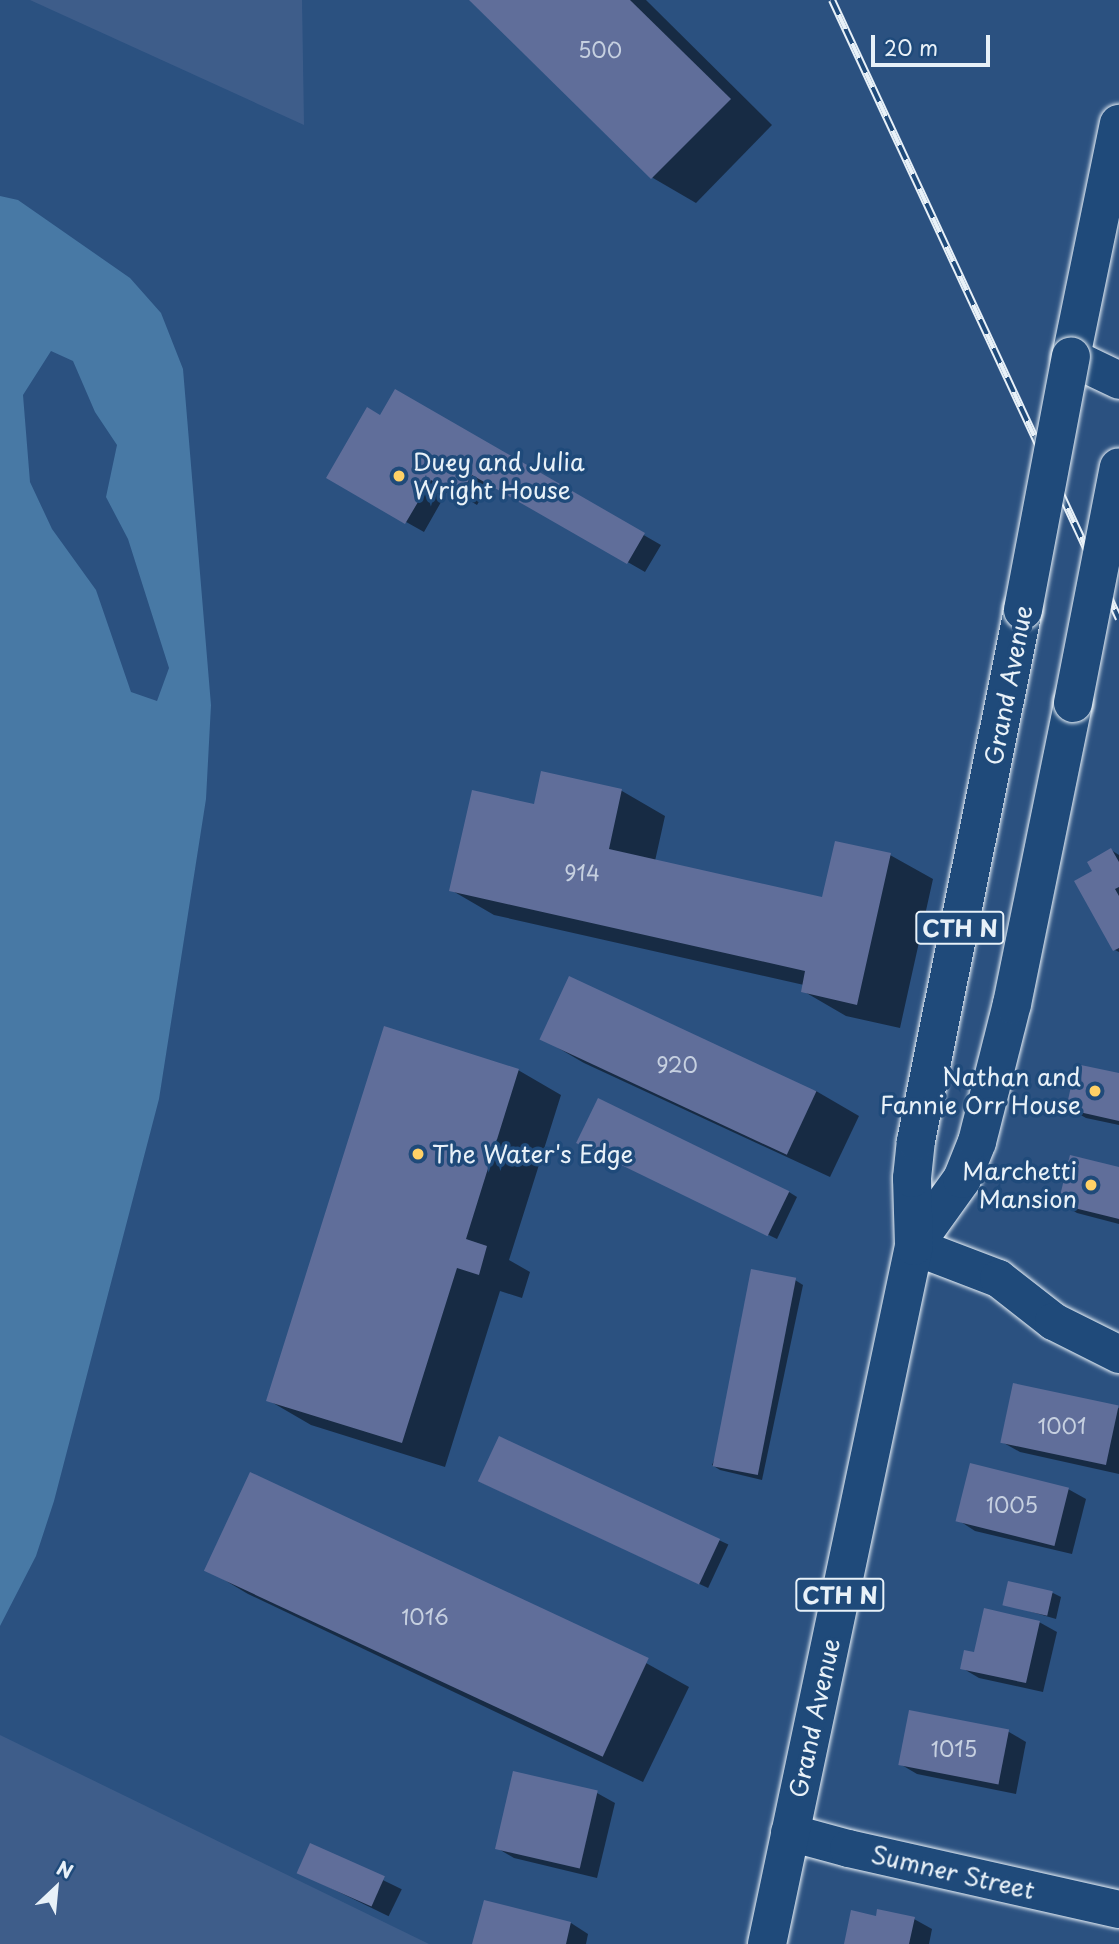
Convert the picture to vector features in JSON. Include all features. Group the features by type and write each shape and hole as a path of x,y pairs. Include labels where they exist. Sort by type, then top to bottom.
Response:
{"main road":[{"name":"Grand Avenue","path":"766,1944 914,1246 912,1178 916,1141 1119,124"},
{"name":"Grand Avenue","path":"914,1246 962,1179 977,1142 1012,1004 1119,467"}],"street":[{"path":"1071,357 1119,380"},
{"path":"914,1246 998,1278 1054,1321 1119,1354"},
{"name":"Sumner Street","path":"789,1832 848,1848 1119,1909"}],"shaded area":[{"path":"30,0 302,0 304,125"},
{"path":"0,196 18,200 130,278 161,313 183,369 211,705 206,799 159,1099 54,1501 36,1556 0,1626","holes":["51,351 73,361 95,412 117,445 106,497 128,539 169,668 157,701 131,692 96,590 52,529 30,482 23,395"]},
{"path":"0,1735 429,1944 0,1944"}],"building":[{"path":"469,0 630,0 731,99 651,179"},
{"name":"Duey and Julia Wright House","path":"395,389 645,533 627,564 472,475 459,496 431,480 405,524 326,478 367,407 380,415"},
{"path":"541,771 622,789 609,849 822,897 835,841 891,853 857,1005 801,992 805,971 449,891 472,790 534,804"},
{"path":"1111,848 1119,862 1119,887 1115,889 1119,896 1119,948 1113,951 1074,881 1092,871 1087,862"},
{"path":"569,976 816,1091 787,1155 539,1039"},
{"name":"The Water's Edge","path":"384,1026 519,1069 466,1239 487,1246 479,1275 457,1268 402,1443 266,1401"},
{"name":"Nathan and Fannie Orr House","path":"1076,1064 1119,1073 1119,1121 1066,1109"},
{"path":"598,1098 789,1191 768,1236 576,1143"},
{"name":"Marchetti Mansion","path":"1070,1155 1119,1167 1119,1219 1058,1204"},
{"path":"751,1269 796,1278 758,1475 713,1466"},
{"path":"1013,1383 1119,1405 1106,1465 1000,1443"},
{"path":"499,1436 720,1539 699,1584 478,1481"},
{"path":"970,1463 1069,1488 1054,1546 955,1521"},
{"path":"250,1472 649,1658 603,1757 204,1571"},
{"path":"1008,1581 1053,1591 1047,1616 1002,1605"},
{"path":"984,1608 1040,1621 1026,1683 960,1669 964,1650 974,1652"},
{"path":"909,1710 1009,1729 998,1784 898,1765"},
{"path":"513,1771 598,1791 580,1869 495,1849"},
{"path":"310,1843 385,1876 371,1906 297,1873"},
{"path":"484,1900 571,1922 566,1944 472,1944"},
{"path":"877,1909 915,1917 909,1944 844,1944 851,1910 876,1916"}],"railway":[{"path":"832,0 1119,619"}],"place":[{"name":"Duey and Julia Wright House","path":"399,476"},
{"name":"Nathan and Fannie Orr House","path":"1095,1091"},
{"name":"The Water's Edge","path":"418,1154"},
{"name":"Marchetti Mansion","path":"1091,1185"}]}
